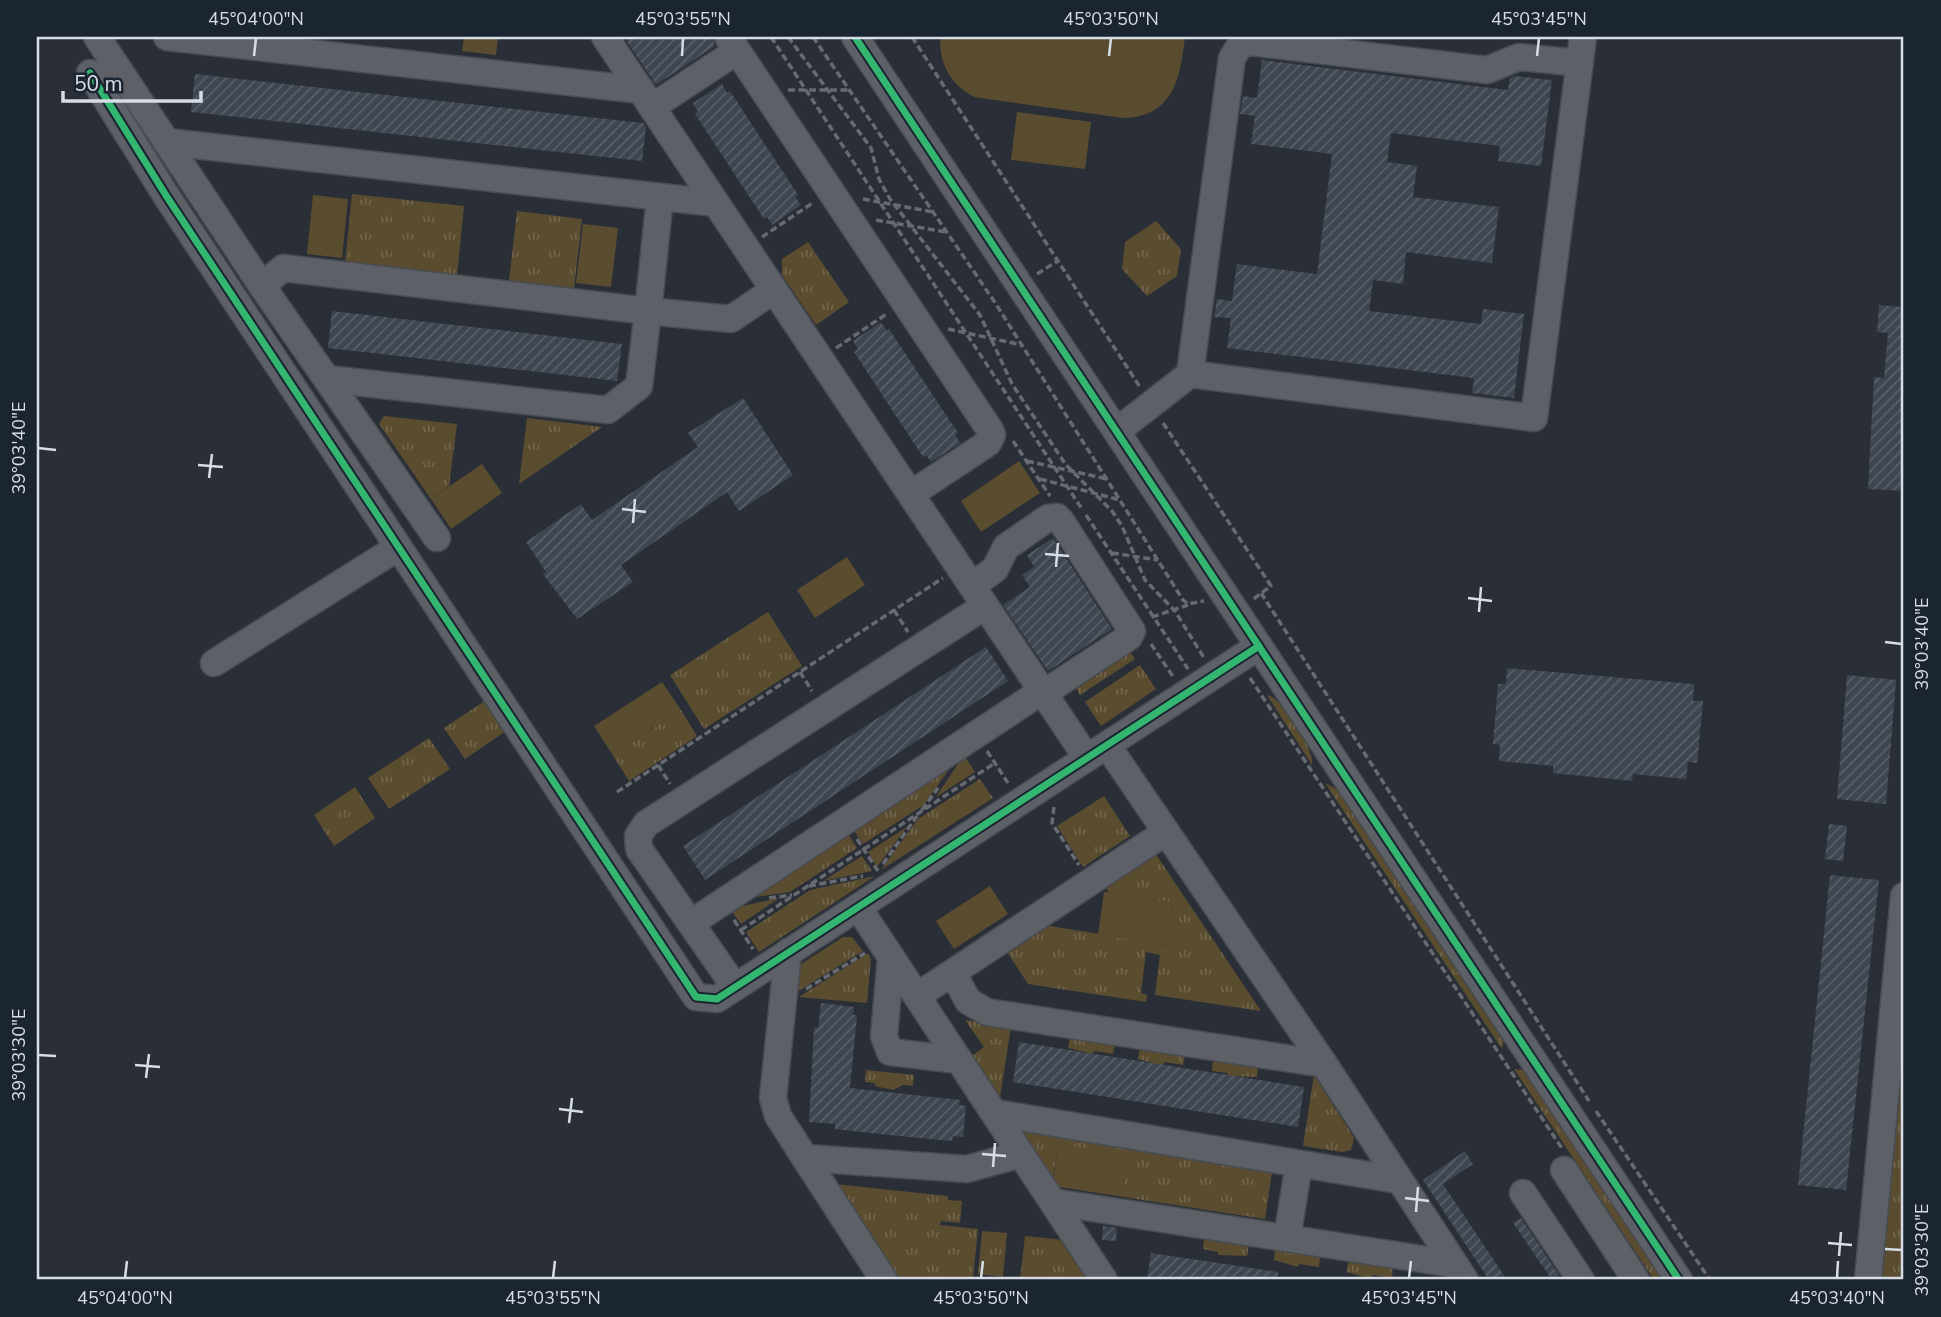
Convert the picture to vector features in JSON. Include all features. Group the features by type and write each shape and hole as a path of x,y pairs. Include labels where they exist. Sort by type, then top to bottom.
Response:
{"street":[{"path":"97,37 262,286 436,538"},
{"path":"167,37 646,99 733,44 992,435 988,443 911,494"},
{"path":"605,37 1043,692 1166,832 1324,1064 1460,1272"},
{"path":"855,37 1117,431 1248,653 1679,1280"},
{"path":"1117,431 1190,374 1534,418 1583,37"},
{"path":"1190,374 1232,58 1241,44 1250,42 1487,70 1519,57 1580,64"},
{"path":"90,73 167,197 397,548 696,997 717,999 1097,752 1203,674 1248,653"},
{"path":"167,142 716,203"},
{"path":"327,379 608,410 639,386 660,197"},
{"path":"262,286 283,268 732,319 774,290"},
{"path":"691,923 1131,634 1130,626 1057,517 1048,518 1006,547 995,569 646,824 638,836 639,849 735,987"},
{"path":"214,663 397,548"},
{"path":"917,996 1166,832"},
{"path":"1868,1280 1904,896"},
{"path":"858,906 1104,1280"},
{"path":"788,952 775,1107 884,1280"},
{"path":"891,957 884,1036 890,1052 959,1060"},
{"path":"953,973 968,1001 987,1012 1324,1064"},
{"path":"995,1113 1398,1180"},
{"path":"805,1158 967,1169 1021,1154"},
{"path":"1565,1162 1636,1280"},
{"path":"1287,1238 1299,1164"},
{"path":"1523,1193 1581,1280"},
{"path":"1053,1202 1287,1238 1460,1272"}],"path":[{"path":"771,37 1153,616 1203,674"},
{"path":"788,37 871,148 879,179 895,205 980,316 1012,384 1073,471 1122,527 1145,580 1173,609 1203,674"},
{"path":"813,37 1022,345 1188,604"},
{"path":"912,37 1271,586 1241,607"},
{"path":"785,90 849,90"},
{"path":"746,248 831,191"},
{"path":"858,198 933,212"},
{"path":"871,219 946,232"},
{"path":"1028,280 1059,260"},
{"path":"820,359 905,302"},
{"path":"946,329 1022,345"},
{"path":"1027,461 1107,479"},
{"path":"1038,478 1120,500"},
{"path":"1098,551 1158,560"},
{"path":"617,792 972,586"},
{"path":"1261,593 1591,1104 1710,1280"},
{"path":"1146,621 1188,604 1210,600"},
{"path":"1248,653 1565,1162"},
{"path":"976,735 1012,789"},
{"path":"741,930 995,763"},
{"path":"1057,777 1052,822 1091,882"},
{"path":"879,873 944,779"},
{"path":"845,822 879,873"},
{"path":"806,886 887,872"},
{"path":"723,902 758,956"},
{"path":"783,1003 869,950 865,944"}],"green space":[{"path":"464,37 498,37 496,55 462,51"},
{"path":"940,37 1185,37 1177,80 1164,102 1154,111 1123,118 974,97 958,86 944,65"},
{"path":"1017,112 1091,122 1085,169 1011,160"},
{"path":"352,194 464,206 457,275 345,263"},
{"path":"313,195 348,199 342,258 307,254"},
{"path":"517,211 582,219 574,288 509,281"},
{"path":"1156,221 1181,249 1177,276 1147,296 1122,269 1125,242"},
{"path":"583,224 618,228 611,287 576,283"},
{"path":"808,242 849,302 816,325 782,275 782,259"},
{"path":"384,416 457,424 449,486 431,499 379,424"},
{"path":"527,418 602,427 519,484"},
{"path":"1019,461 1040,493 981,532 961,501"},
{"path":"482,464 502,493 451,529 431,499"},
{"path":"847,557 865,585 815,618 797,590"},
{"path":"768,612 802,666 704,729 670,675"},
{"path":"1126,645 1135,659 1080,695 1072,681"},
{"path":"1140,665 1156,689 1101,726 1085,702"},
{"path":"662,682 681,710 612,754 594,726"},
{"path":"1267,695 1280,704 1296,725 1312,758 1312,765"},
{"path":"486,700 506,731 465,759 444,728"},
{"path":"681,710 697,736 629,781 612,754"},
{"path":"429,738 450,769 389,809 368,778"},
{"path":"959,755 924,805 863,844 850,825"},
{"path":"964,755 975,772 936,797"},
{"path":"980,779 993,798 881,870 918,819"},
{"path":"1325,783 1338,790 1504,1039 1502,1049"},
{"path":"355,787 375,818 334,846 314,815"},
{"path":"1104,796 1130,836 1083,867 1057,826"},
{"path":"907,827 877,867 868,852"},
{"path":"845,829 857,848 790,892 735,900"},
{"path":"1153,850 1261,1011 1155,995 1160,955 1146,952 1141,993 1147,995 1146,1002 1028,984 1006,950 1044,925 1167,945 1173,903 1109,893 1104,884"},
{"path":"862,856 872,871 823,881"},
{"path":"875,876 759,952 746,932 810,890"},
{"path":"990,886 1008,914 954,949 936,921"},
{"path":"1104,892 1173,903 1168,945 1098,935"},
{"path":"779,898 741,924 730,909"},
{"path":"843,937 852,937 863,951 790,996 798,966"},
{"path":"868,953 871,959 867,1003 799,997"},
{"path":"1904,961 1904,1235 1900,1280 1875,1280"},
{"path":"965,1020 1011,1027 1000,1097 996,1097 969,1058 984,1047"},
{"path":"1070,1037 1115,1043 1113,1054 1094,1051 1093,1054 1068,1048"},
{"path":"1140,1048 1185,1054 1183,1065 1164,1062 1163,1066 1138,1059"},
{"path":"1213,1060 1258,1066 1257,1077 1227,1076 1228,1073 1212,1071"},
{"path":"1514,1069 1524,1070 1663,1280 1654,1280"},
{"path":"866,1070 914,1075 913,1086 903,1085 893,1090 875,1086 875,1083 865,1082"},
{"path":"1314,1075 1354,1138 1351,1150 1342,1152 1303,1146"},
{"path":"1029,1127 1273,1165 1265,1219 1053,1186 1059,1144 1053,1178 1022,1132"},
{"path":"1059,1144 1129,1155 1123,1192 1053,1181"},
{"path":"835,1184 948,1196 948,1200 962,1201 960,1223 941,1221 940,1225 978,1229 973,1278 989,1280 899,1280 848,1198"},
{"path":"982,1231 1007,1233 1003,1277 978,1274"},
{"path":"1025,1236 1064,1240 1089,1280 1020,1280"},
{"path":"1204,1238 1249,1245 1247,1256 1218,1255 1218,1252 1203,1249"},
{"path":"1275,1250 1320,1256 1319,1267 1299,1264 1298,1267 1274,1260"},
{"path":"1348,1261 1393,1267 1392,1278 1372,1275 1371,1279 1347,1272"}],"building":[{"path":"624,37 712,37 715,46 656,85"},
{"path":"1262,60 1508,90 1510,78 1515,76 1552,80 1541,166 1498,161 1500,146 1391,133 1387,162 1417,166 1413,197 1499,207 1492,263 1406,252 1403,284 1373,280 1369,311 1481,324 1483,309 1524,314 1514,398 1472,393 1474,378 1227,348 1231,318 1214,317 1217,299 1232,301 1237,264 1317,274 1332,154 1251,144 1255,116 1240,114 1243,96 1257,98"},
{"path":"195,74 643,123 646,127 642,161 191,112"},
{"path":"722,84 727,93 730,91 798,195 795,197 801,205 772,225 767,217 764,219 695,114 698,112 693,103"},
{"path":"1879,305 1904,307 1904,491 1868,489 1874,377 1884,378 1888,333 1877,332"},
{"path":"332,311 622,344 617,381 328,348"},
{"path":"881,322 887,331 889,329 958,433 955,435 960,443 931,462 926,455 923,457 854,352 858,349 853,341"},
{"path":"743,398 793,475 739,511 727,492 621,565 633,582 577,619 543,574 546,572 526,542 581,504 592,520 698,447 688,433"},
{"path":"1053,538 1112,629 1048,671 1003,605 1030,587 1022,575 1034,567 1027,555"},
{"path":"986,647 1008,681 705,880 683,846"},
{"path":"1507,668 1694,684 1693,701 1703,701 1697,763 1688,762 1686,779 1633,774 1632,781 1553,773 1553,766 1499,761 1500,745 1493,744 1498,684 1506,684"},
{"path":"1847,675 1896,680 1886,804 1837,799"},
{"path":"1829,824 1847,826 1843,861 1825,859"},
{"path":"1830,875 1879,880 1846,1190 1798,1185"},
{"path":"821,1003 854,1007 853,1015 857,1015 850,1088 960,1100 959,1105 966,1106 963,1137 953,1136 952,1141 899,1136 835,1129 835,1124 809,1122 814,1028 818,1028"},
{"path":"1019,1042 1304,1087 1298,1127 1013,1082"},
{"path":"1465,1151 1473,1164 1443,1184 1507,1280 1489,1280 1423,1180"},
{"path":"1521,1218 1559,1275 1552,1280 1513,1223"},
{"path":"1103,1226 1117,1228 1116,1241 1102,1240"},
{"path":"1151,1253 1278,1272 1277,1280 1147,1280"}],"cycle path":[{"path":"855,37 1679,1280"},
{"path":"90,73 167,197 696,997 717,999 1259,646"}]}
